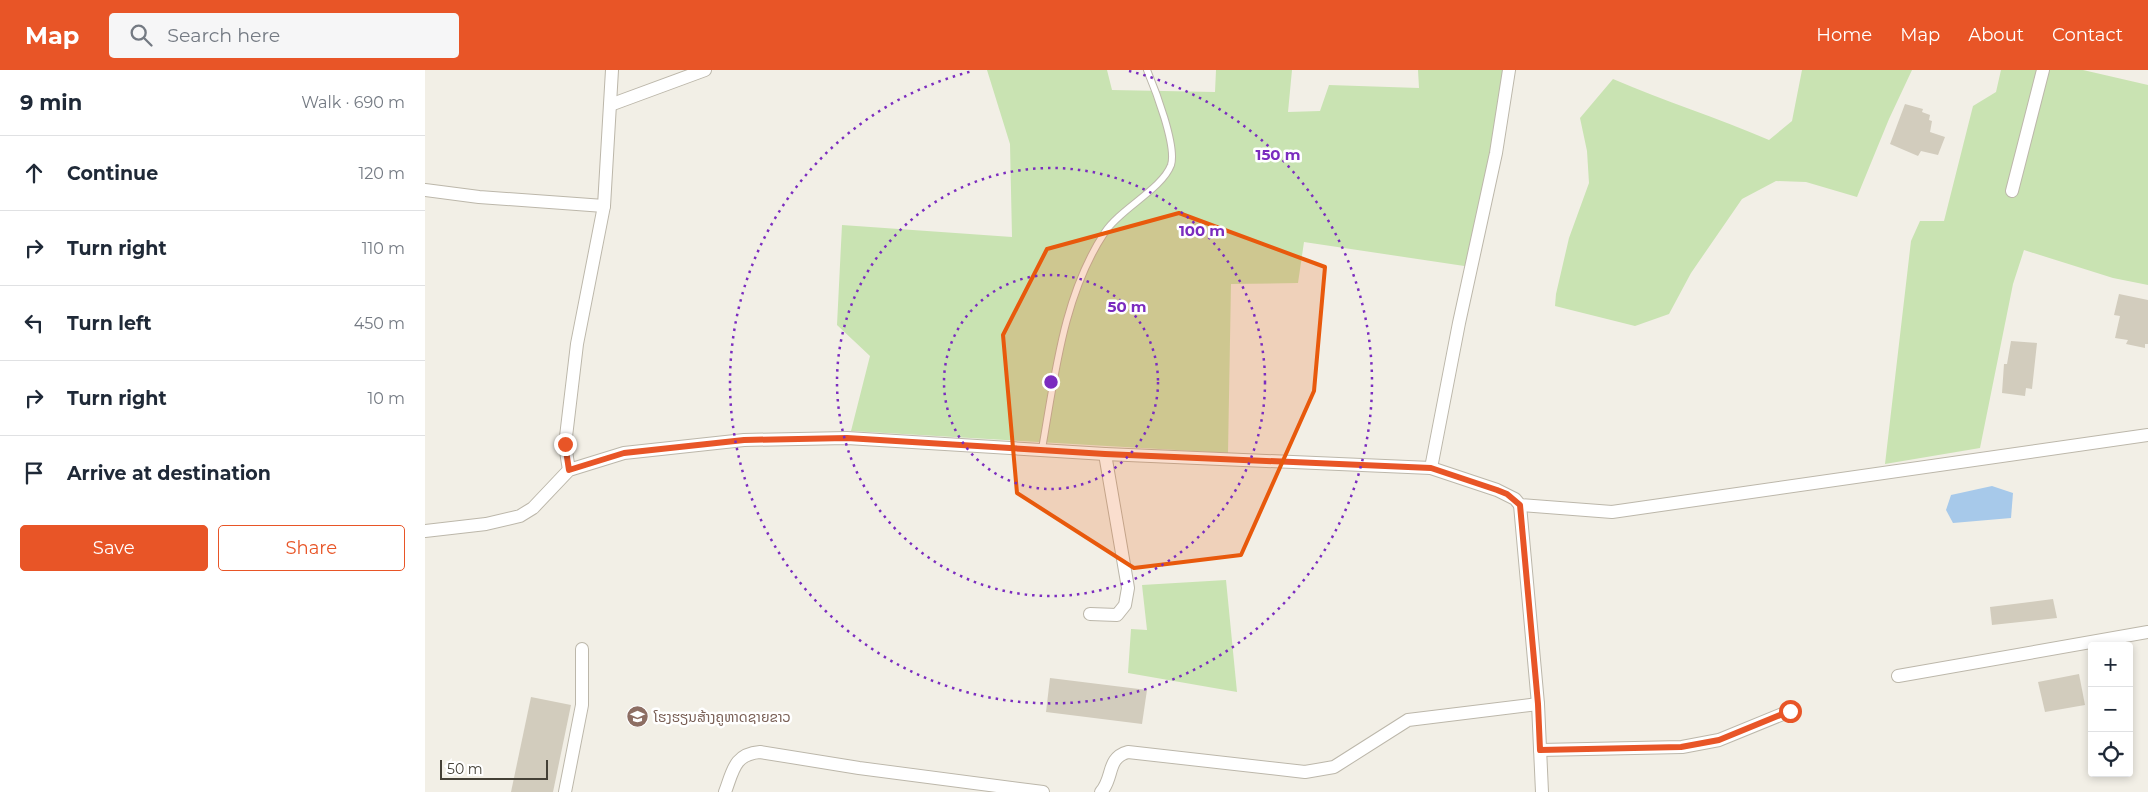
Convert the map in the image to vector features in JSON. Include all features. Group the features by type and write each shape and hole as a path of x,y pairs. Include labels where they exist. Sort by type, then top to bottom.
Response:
{"street":[{"path":"569,470 565,444 577,344 594,248 604,206 612,70"},
{"path":"610,105 705,70"},
{"path":"1431,468 1459,322 1496,152 1509,70"},
{"path":"2012,191 2043,70"},
{"path":"425,190 497,198 604,206"},
{"path":"425,531 486,524 520,516 533,508 569,470 624,453 744,440 847,438 1105,454 1431,468 1497,490 1511,497 1520,505 1612,512 2148,434"},
{"path":"1090,614 1117,615 1125,605 1128,588 1105,454"},
{"path":"1520,505 1538,704 1542,792"},
{"path":"1898,676 2148,632"},
{"path":"565,792 581,704 581,649"},
{"path":"1101,792 1108,782 1114,760 1121,754 1128,752 1296,771 1321,771 1346,761 1408,720 1538,704"},
{"path":"1540,750 1681,747 1719,740 1790,711"},
{"path":"725,792 738,760 748,754 760,752 859,768 1043,792"}],"lane":[{"path":"1042,449 1060,348 1076,291 1091,252 1110,224 1165,175 1171,163 1171,150 1160,101 1147,70"}],"highlighted area":[{"path":"1179,213 1325,267 1314,391 1241,555 1134,568 1017,493 1003,335 1047,249"}],"green space":[{"path":"987,70 1107,70 1112,90 1215,92 1216,70 1292,70 1288,112 1320,111 1329,85 1419,88 1418,70 1509,70 1471,267 1304,242 1298,283 1231,284 1228,453 851,431 870,356 837,325 842,225 1012,237 1010,144"},
{"path":"1802,70 1912,70 1889,119 1857,197 1806,182 1776,181 1742,199 1691,273 1669,314 1635,326 1555,306 1569,238 1589,183 1587,151 1580,118 1613,79 1769,140 1792,121"},
{"path":"2001,70 2083,70 2148,85 2148,285 2113,278 2024,250 2013,284 1980,448 1885,464 1911,241 1920,221 1944,221 1973,106 1996,92"},
{"path":"1226,580 1237,692 1128,673 1131,629 1147,630 1142,585"}],"water":[{"path":"1992,486 2013,493 2011,518 1953,523 1946,510 1951,495"}],"building":[{"path":"1905,104 1923,109 1922,112 1930,115 1929,120 1932,121 1930,132 1945,137 1938,155 1921,151 1918,156 1890,144"},
{"path":"2119,294 2148,300 2148,344 2145,344 2145,348 2126,344 2128,340 2115,338 2120,316 2114,315"},
{"path":"2011,341 2037,343 2032,389 2026,388 2025,396 2002,393 2004,364 2007,364"},
{"path":"2053,599 2057,618 1992,625 1990,607"},
{"path":"2079,674 2085,705 2045,712 2038,682"},
{"path":"1050,678 1147,690 1142,724 1046,712"},
{"path":"531,697 571,705 553,792 511,792"}],"place":[{"name":"ໂຮງຮຽນສ້າງຄູຫາດຊາຍຂາວ","path":"638,717"}],"route":[{"path":"565,444 569,470 624,453 744,440 847,438 1105,454 1431,468 1507,494 1520,505 1538,704 1540,750 1681,747 1719,740 1749,726 1790,711"}]}
